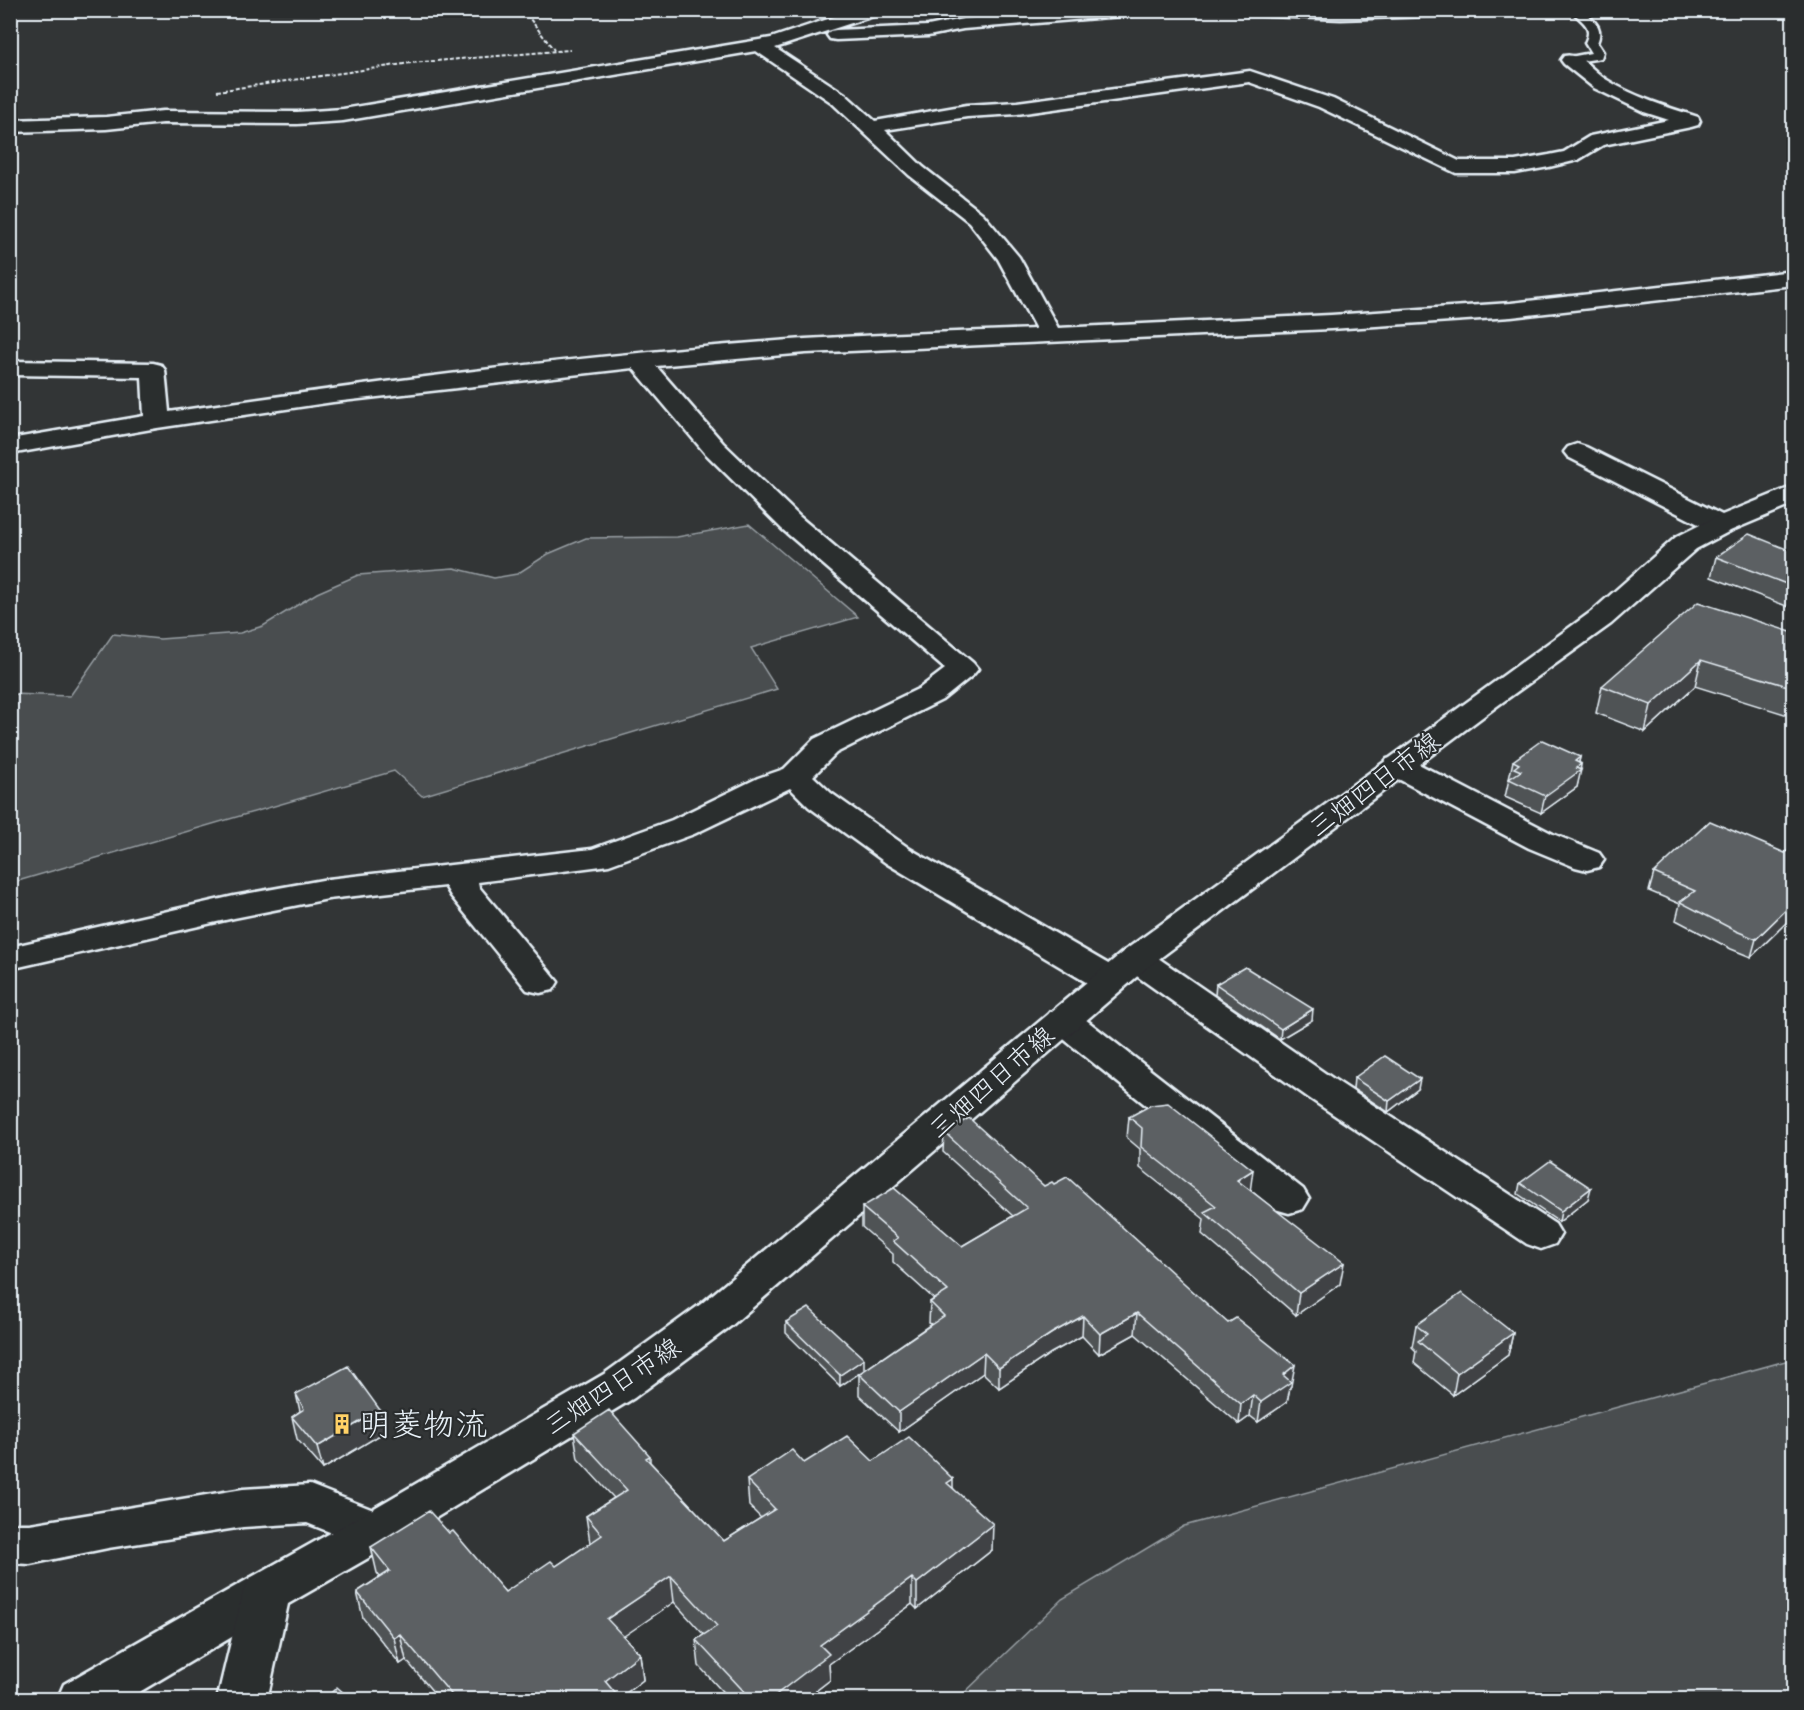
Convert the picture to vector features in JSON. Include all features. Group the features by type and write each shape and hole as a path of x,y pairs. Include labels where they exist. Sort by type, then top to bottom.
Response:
{"street":[{"path":"10,126 106,123 163,117 319,117 343,114 760,46 873,10"},
{"path":"790,38 928,31 963,24 1133,10"},
{"path":"1247,10 1364,14 1461,10"},
{"path":"760,46 838,98 871,127 908,165 970,213 1008,257 1050,333"},
{"path":"871,127 967,111 1017,108 1250,76 1326,103 1456,167 1515,166 1549,161 1571,156 1597,140 1692,121 1627,98 1600,84 1570,60"},
{"path":"10,143 238,118"},
{"path":"10,447 157,421 333,395 639,360 806,346 1320,322 1511,310 1794,278"},
{"path":"10,958 246,904 328,889 597,858 683,827 769,785 795,776 825,746 931,694 963,669 783,514 714,448 639,360"},
{"path":"10,368 153,370 157,421"},
{"path":"1577,452 1721,525"},
{"name":"三畑四日市線","path":"81,1700 375,1531 619,1386 716,1315 1122,969 1601,618 1686,543 1721,525 1794,494"},
{"path":"1398,766 1541,841 1587,860"},
{"path":"795,776 820,800 898,856 1122,969 1322,1089 1541,1234"},
{"path":"459,874 463,889 540,982"},
{"path":"1063,1020 1289,1199"},
{"path":"10,1543 30,1544 243,1508 310,1504 375,1531"},
{"path":"242,1700 267,1592"}],"lane":[{"path":"1570,60 1597,56 1592,43 1595,34 1594,27 1576,10"}],"path":[{"path":"212,91 411,63 554,51 524,10"}],"shaded area":[{"path":"749,524 858,617 751,648 777,689 422,796 394,771 11,883 11,694 70,696 113,634 160,639 240,633 263,626 317,593 358,575 454,568 494,578 517,574 548,554 586,538 677,537"},
{"path":"1793,1359 1793,1699 958,1699 1062,1599 1184,1526"}],"building":[{"path":"1749,534 1794,552 1794,587 1716,557"},
{"path":"1698,602 1794,633 1794,688 1701,660 1651,705 1602,686"},
{"path":"1542,740 1580,757 1575,761 1581,764 1576,768 1581,770 1545,796 1509,779 1521,771 1514,768 1519,764 1513,761"},
{"path":"1710,821 1785,853 1794,845 1794,902 1756,939 1680,902 1695,891 1654,873"},
{"path":"1245,967 1313,1009 1281,1029 1216,984"},
{"path":"1385,1056 1420,1079 1389,1101 1354,1078"},
{"path":"1168,1103 1253,1170 1237,1180 1344,1263 1299,1293 1204,1212 1216,1206 1141,1147 1142,1128 1129,1117 1151,1105"},
{"path":"969,1118 1044,1186 1067,1177 1228,1323 1236,1318 1295,1365 1283,1375 1291,1382 1261,1402 1253,1395 1241,1404 1137,1313 1100,1334 1083,1316 1052,1333 999,1368 984,1353 899,1412 859,1374 944,1316 930,1302 948,1291 893,1241 898,1238 862,1207 894,1188 962,1246 1027,1208 944,1132"},
{"path":"1550,1161 1591,1188 1561,1211 1520,1183"},
{"path":"1462,1293 1513,1333 1457,1373 1418,1341 1427,1334 1416,1325"},
{"path":"809,1308 864,1359 840,1375 786,1322"},
{"path":"348,1366 380,1410 317,1447 292,1417 304,1409 296,1394"},
{"path":"609,1410 650,1456 646,1458 724,1541 775,1509 747,1480 792,1450 804,1463 847,1436 873,1461 909,1437 953,1479 947,1483 993,1524 917,1583 912,1578 820,1645 829,1654 769,1700 752,1700 696,1640 717,1626 671,1576 607,1619 640,1654 605,1681 621,1700 456,1700 400,1634 394,1638 357,1592 390,1571 371,1547 429,1511 449,1533 453,1531 505,1592 551,1561 556,1566 602,1535 586,1516 627,1490 574,1433"},
{"path":"337,1687 352,1700 324,1700"}],"place":[{"name":"明菱物流","path":"342,1424"}]}
